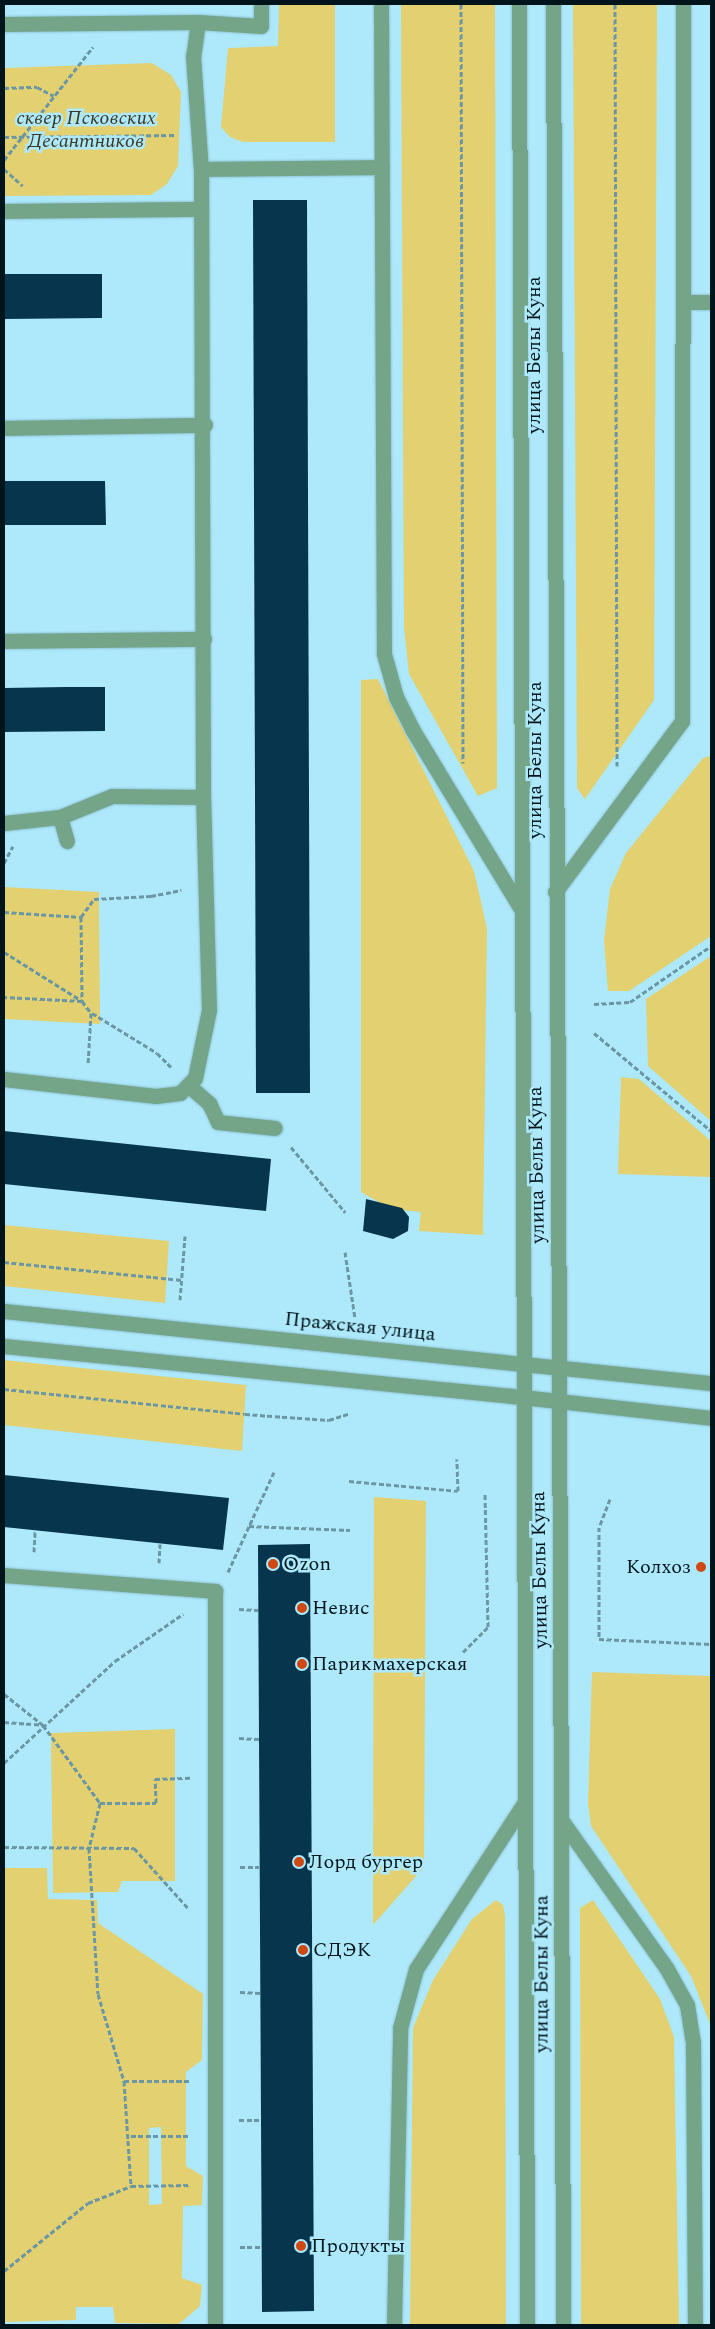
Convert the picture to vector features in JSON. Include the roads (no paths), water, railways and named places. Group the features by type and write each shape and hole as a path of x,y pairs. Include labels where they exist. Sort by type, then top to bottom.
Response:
{"street":[{"path":"4,24 198,22 261,26 261,4"},
{"path":"381,4 384,654 396,697 412,729 520,907"},
{"name":"улица Белы Куна","path":"519,4 520,907 527,2325"},
{"name":"улица Белы Куна","path":"553,4 555,892 562,1368 563,2325"},
{"path":"555,892 682,721 684,4"},
{"path":"4,1079 156,1096 180,1093 194,1078 209,1010 203,796 205,425 202,169 198,134 194,56 198,22"},
{"path":"202,169 382,167"},
{"path":"4,211 202,209"},
{"path":"684,302 711,302"},
{"path":"4,428 205,425"},
{"path":"4,640 204,640"},
{"path":"4,823 60,817 112,796 203,796"},
{"path":"60,817 67,841"},
{"path":"188,1085 209,1103 218,1122 276,1128"},
{"name":"Пражская улица","path":"4,1311 711,1383"},
{"path":"4,1346 522,1397 711,1418"},
{"path":"4,1575 215,1591 213,1778 216,2325"},
{"path":"394,2325 400,2028 416,1969 525,1802"},
{"path":"562,1821 667,1969 687,2005 693,2042 695,2325"}],"place":[{"name":"Ozon","path":"273,1564"},
{"name":"Колхоз","path":"701,1567"},
{"name":"Невис","path":"302,1608"},
{"name":"Парикмахерская","path":"302,1664"},
{"name":"Лорд бургер","path":"299,1862"},
{"name":"СДЭК","path":"303,1950"},
{"name":"Продукты","path":"301,2246"}],"park label":[{"name":"сквер Псковских Десантников","path":"86,130"}]}
